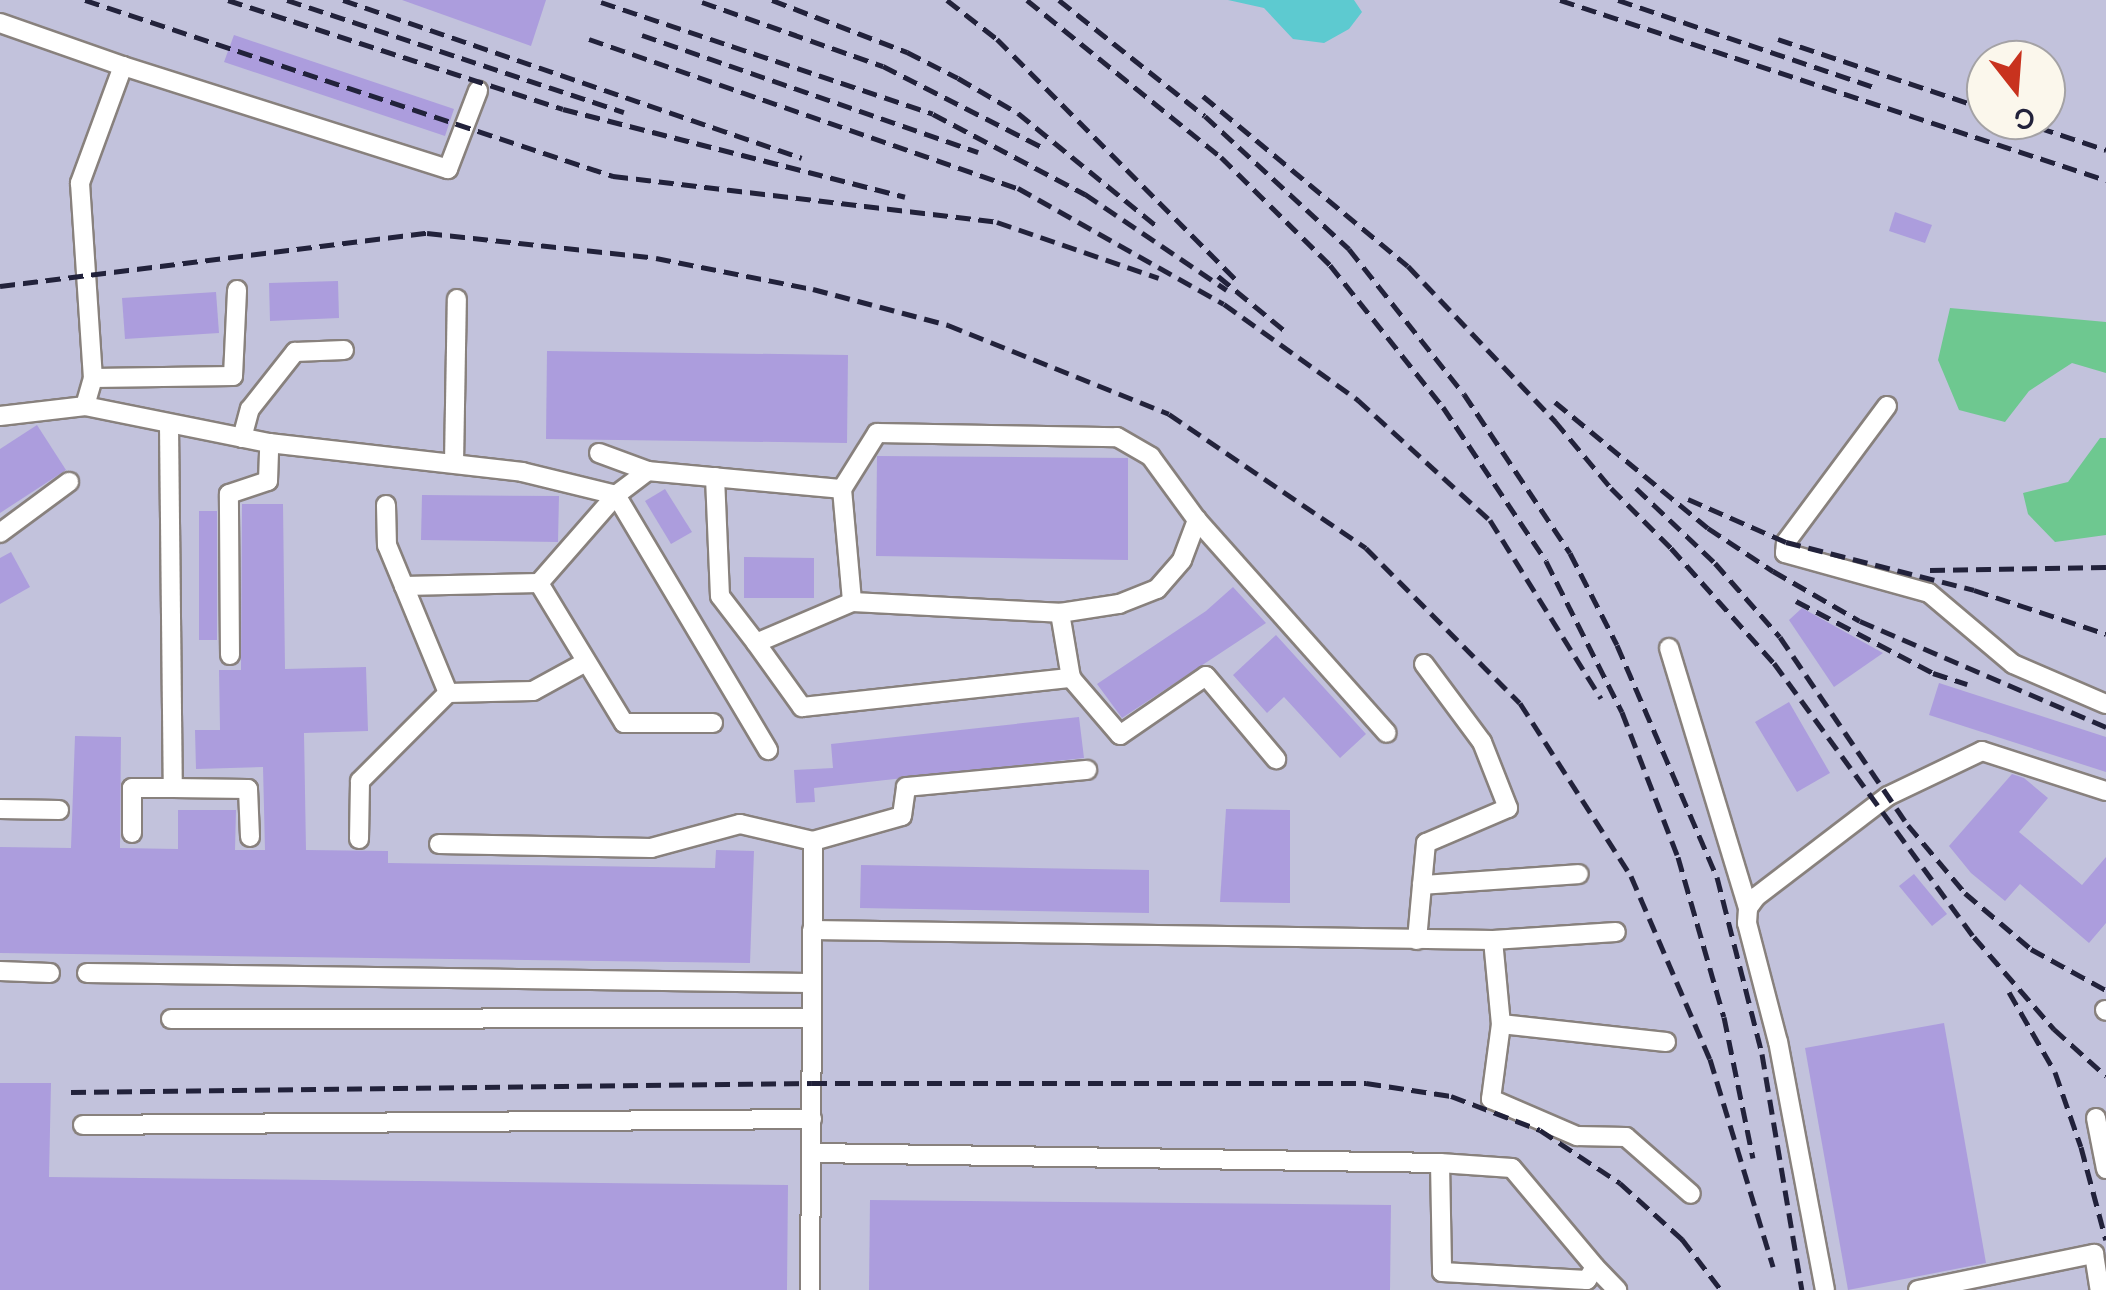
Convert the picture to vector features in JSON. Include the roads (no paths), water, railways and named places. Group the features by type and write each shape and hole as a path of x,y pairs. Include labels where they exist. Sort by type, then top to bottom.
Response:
{"street":[{"path":"0,24 448,169 478,91"},
{"path":"85,406 93,378 80,183 123,66"},
{"path":"93,378 233,376 236,290"},
{"path":"454,463 456,299"},
{"path":"242,438 250,409 295,352 344,350"},
{"path":"0,416 85,406 269,443 522,472 616,496 768,750"},
{"path":"1887,406 1786,542 1785,553 1930,592 2013,664 2106,704"},
{"path":"170,425 173,788"},
{"path":"852,602 842,489 878,433 1117,437 1151,457 1197,520 1387,733"},
{"path":"230,655 228,494 268,481 269,443"},
{"path":"599,453 648,472 842,489"},
{"path":"404,586 538,583 616,496 648,472"},
{"path":"715,478 720,596 802,707 1071,678"},
{"path":"0,532 69,482"},
{"path":"386,505 387,546 448,693"},
{"path":"756,643 852,602 1060,612 1118,604 1156,588 1182,560 1197,520"},
{"path":"538,583 624,723 713,723"},
{"path":"1060,612 1071,678 1120,735 1206,676 1276,760"},
{"path":"1669,648 1748,908 1747,923 1778,1042 1825,1290"},
{"path":"359,839 360,781 448,693 533,690 586,662"},
{"path":"1417,940 1426,844 1508,808 1482,742 1424,664"},
{"path":"1748,908 1756,897 1888,796 1982,751 2106,791"},
{"path":"439,844 651,848 740,824 813,841 902,816 906,788 1087,770"},
{"path":"132,833 132,788 248,789 250,837"},
{"path":"0,809 59,810"},
{"path":"810,1290 809,982 813,841"},
{"path":"1422,884 1579,874"},
{"path":"812,930 1417,940 1493,940 1616,932"},
{"path":"1493,940 1501,1024 1490,1099 1577,1136 1626,1137 1692,1194"},
{"path":"0,971 50,972"},
{"path":"87,973 809,982"},
{"path":"171,1020 810,1018"},
{"path":"1501,1024 1666,1042"},
{"path":"2096,1118 2106,1170"},
{"path":"83,1125 812,1119"},
{"path":"812,1153 1440,1163 1512,1168 1590,1279"},
{"path":"1440,1163 1442,1281 1590,1279 1617,1290"},
{"path":"1918,1290 2094,1254 2100,1290"}],"water":[{"path":"1228,0 1354,0 1362,12 1349,29 1324,43 1293,39 1264,8"}],"railway":[{"path":"85,0 613,176 997,222 1159,278"},
{"path":"228,0 563,109 905,197"},
{"path":"287,0 624,112"},
{"path":"343,0 802,158"},
{"path":"772,0 907,52 1018,113 1160,229"},
{"path":"947,0 997,39 1237,281"},
{"path":"1027,0 1221,157 1330,265 1443,407 1546,561 1622,712 1678,857 1724,1017 1753,1158"},
{"path":"1059,0 1205,116 1349,249 1464,394 1570,553 1617,645 1717,877 1762,1054 1802,1290"},
{"path":"1560,0 2106,180"},
{"path":"1618,0 1873,87"},
{"path":"601,2 933,114 1085,194 1227,290"},
{"path":"702,2 883,66 1044,148"},
{"path":"642,35 978,152"},
{"path":"589,39 1018,188 1224,304 1358,400 1490,520 1601,698"},
{"path":"1778,39 1966,102"},
{"path":"1203,96 1408,266 1555,421 1611,488 1671,548 1774,663 1974,937 2054,1029 2106,1076"},
{"path":"2066,137 2106,150"},
{"path":"0,286 427,233 656,258 813,289 948,325 1169,414 1366,548 1520,703 1631,876 1710,1059 1773,1267"},
{"path":"1218,276 1284,330"},
{"path":"1555,402 1708,528 1773,571 1860,621 2106,727"},
{"path":"1636,488 1715,563 1780,637 1908,825 1965,893 2031,949 2106,990"},
{"path":"1688,499 1786,542 1974,590 2106,634"},
{"path":"1930,570 2106,567"},
{"path":"1796,601 1933,673 1967,684"},
{"path":"2009,992 2055,1072 2081,1147 2106,1240"},
{"path":"71,1092 812,1083 1366,1083 1451,1096 1540,1130 1620,1183 1682,1239 1721,1290"}]}
